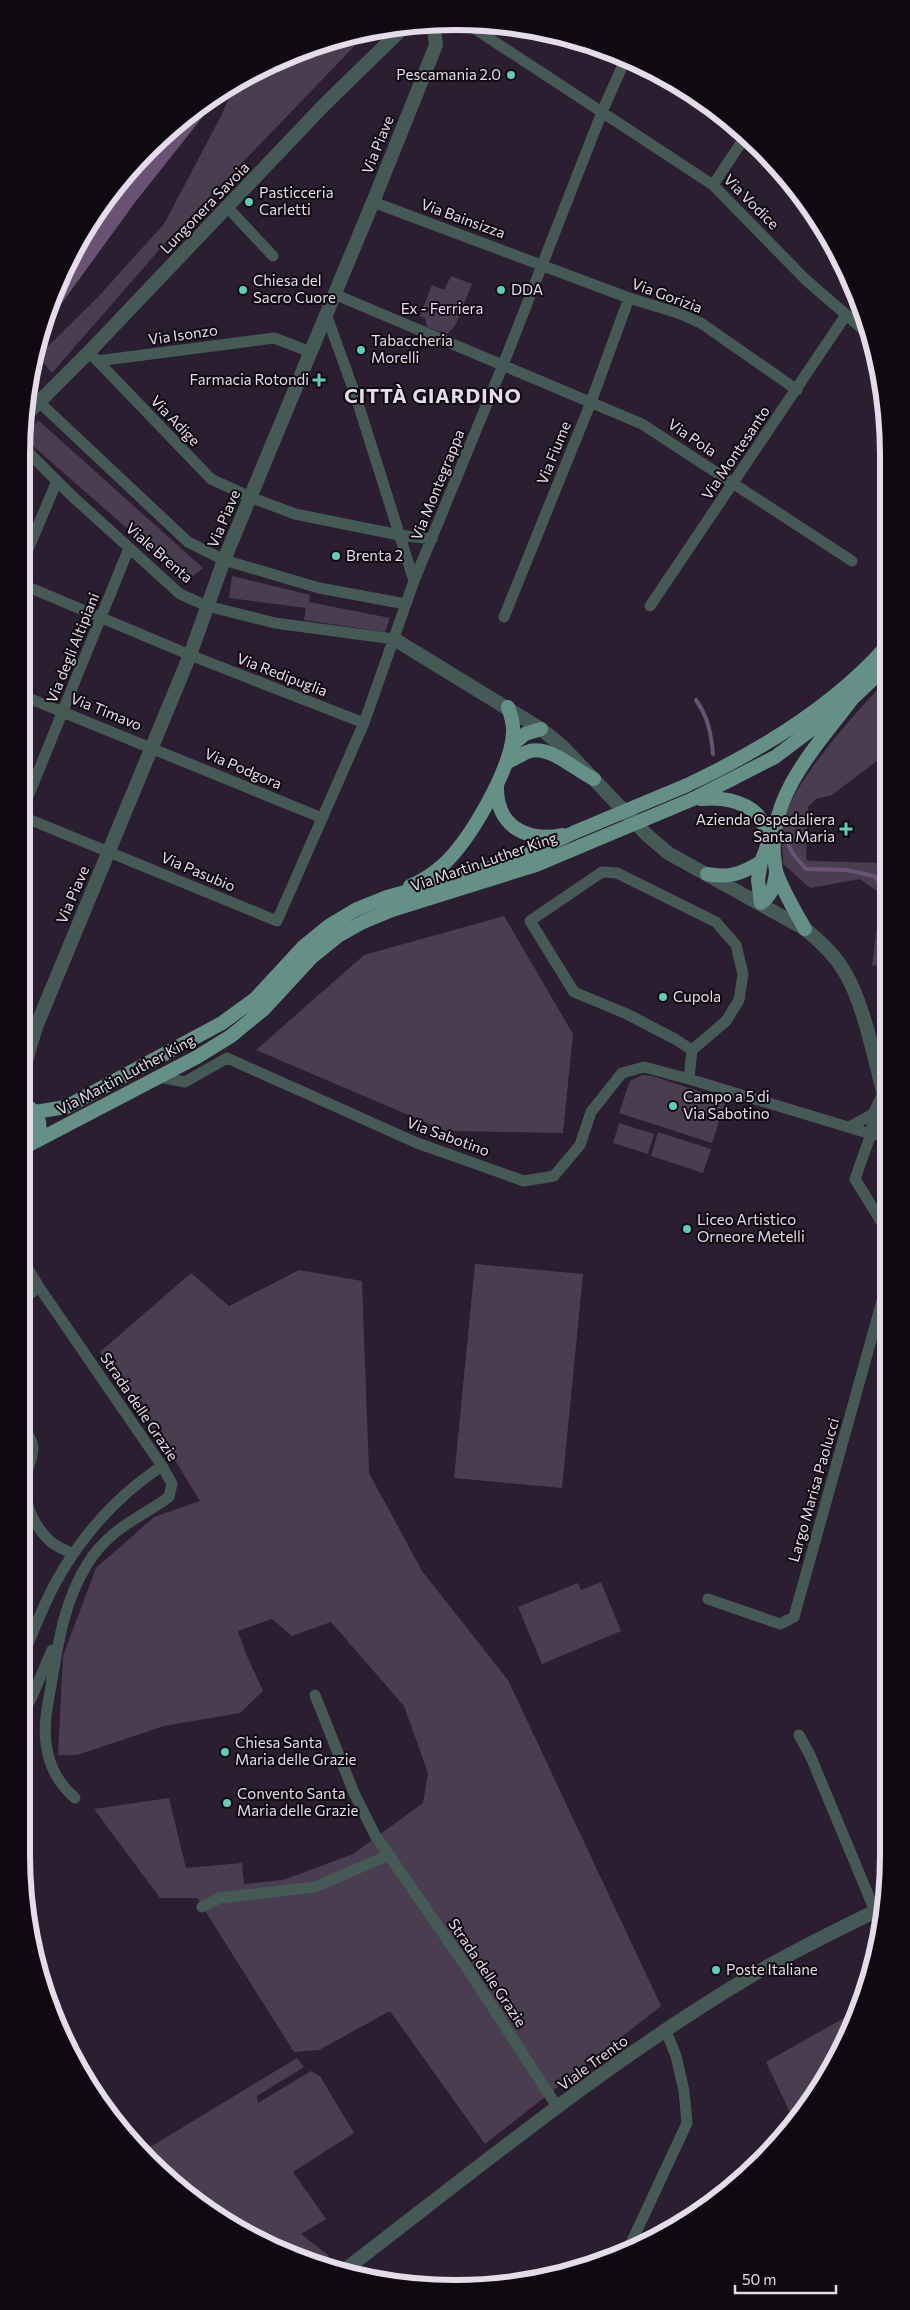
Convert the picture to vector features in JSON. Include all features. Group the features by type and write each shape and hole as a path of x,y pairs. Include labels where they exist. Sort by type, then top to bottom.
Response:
{"main road":[{"name":"Via Martin Luther King","path":"30,1107 66,1107 222,1023 255,999 303,947 330,925 357,909 387,897 490,868 531,853 727,766 803,719 842,688 880,653"},
{"name":"Via Martin Luther King","path":"30,1144 159,1077 231,1036 264,1009 312,956 338,936 363,922 392,910 536,864 692,799 775,757 852,699 880,673"},
{"path":"692,799 723,798 737,801 754,810 764,825 767,844 758,880 761,904 769,898 774,887 776,873 774,849 776,825 784,797 808,758 852,699"},
{"path":"387,897 430,875 444,864 461,842 497,786 511,746 513,722 508,707"},
{"path":"511,746 525,734 542,729"},
{"path":"506,763 529,750 536,743 542,729"},
{"path":"529,750 549,752 564,760 580,773 594,779"},
{"path":"497,786 497,796 501,810 513,827 532,836 552,837 575,832"},
{"path":"707,874 723,877 732,876 761,862"},
{"path":"776,873 805,928"},
{"name":"Via Martin Luther King","path":"30,1110 40,1124 40,1131 37,1137 30,1142"}],"street":[{"name":"Via Piave","path":"30,1049 36,1028 190,655 224,560 373,202 436,45 434,31"},
{"name":"Via Vodice","path":"476,31 713,185 806,280 860,327"},
{"name":"Lungonera Savoia","path":"33,408 93,357 323,106 396,35"},
{"name":"Via Montegrappa","path":"277,921 364,723 414,581 503,365 602,112 623,64"},
{"path":"713,185 742,141"},
{"name":"Via Bainsizza","path":"373,202 542,264"},
{"path":"228,208 273,256"},
{"name":"Via Gorizia","path":"542,264 701,323 797,390"},
{"name":"Via Pola","path":"334,294 642,424 852,561"},
{"name":"Via Fiume","path":"504,617 591,402 630,298"},
{"path":"326,314 346,369 414,581"},
{"name":"Via Montesanto","path":"650,606 846,315"},
{"name":"Via Isonzo","path":"93,357 274,338 310,352"},
{"name":"Via Adige","path":"93,357 211,479 250,497 295,514 399,535 432,539"},
{"name":"Viale Brenta","path":"39,402 188,542 224,560 319,588 406,604"},
{"name":"Viale Brenta","path":"30,455 180,594 207,606 275,623 394,638"},
{"path":"30,545 57,481"},
{"name":"Via degli Altipiani","path":"30,793 129,548"},
{"name":"Via Redipuglia","path":"30,588 190,655 364,723"},
{"path":"394,638 542,729 562,746 646,834 668,853 805,928 824,945 845,971 859,1004 880,1082"},
{"name":"Via Timavo","path":"30,699 152,747"},
{"name":"Via Podgora","path":"152,747 322,818"},
{"name":"Via Pasubio","path":"30,819 277,921"},
{"path":"692,1050 627,1014 574,992 530,921 602,872 617,873 716,922 736,945 743,974 740,1000 726,1021 692,1050 689,1079 870,1134 880,1135"},
{"name":"Via Piave","path":"30,1039 36,1028"},
{"name":"Via Sabotino","path":"159,1077 185,1082 227,1058 417,1143 524,1180 554,1176 580,1145 591,1112 622,1073 644,1067 689,1079"},
{"path":"880,1100 855,1179 880,1221"},
{"path":"849,1127 874,1114"},
{"name":"Strada delle Grazie","path":"30,1272 162,1466 172,1484 169,1497 119,1528 101,1546 88,1563 67,1606 58,1634 30,1700"},
{"path":"30,1294 39,1287"},
{"name":"Largo Marisa Paolucci","path":"708,1599 780,1624 794,1617 880,1308"},
{"path":"30,1435 32,1437 33,1450 30,1463"},
{"path":"30,1640 50,1594 73,1554 117,1500 136,1483 162,1466"},
{"path":"30,1510 37,1525 51,1543 73,1554"},
{"name":"Strada delle Grazie","path":"58,1634 46,1709 45,1735 48,1754 55,1774 63,1788 75,1798"},
{"name":"Strada delle Grazie","path":"315,1695 354,1793 375,1836 467,1968 558,2108"},
{"path":"799,1735 810,1755 876,1908"},
{"path":"202,1907 219,1898 315,1886 389,1855"},
{"name":"Viale Trento","path":"349,2267 558,2108 666,2031 746,1978 876,1911"},
{"path":"632,2241 686,2123 684,2091 676,2056 666,2031"}],"green space":[{"path":"360,41 166,242 52,373 41,359 43,352 96,299 164,224 230,95 243,87 292,62"},
{"name":"Ex - Ferriera","path":"451,276 472,284 455,326 447,334 427,327 425,318 420,316 432,285 444,290"},
{"path":"38,420 203,568 187,581 30,444 31,430"},
{"path":"232,576 310,595 309,602 390,618 385,632 304,620 306,608 229,598"},
{"path":"880,688 880,759 832,795 816,799 808,807 806,859 809,861 880,863 880,893 860,879 810,888 783,864 783,825 788,809 811,770 842,729"},
{"path":"880,902 880,965 872,966"},
{"path":"504,916 573,1034 563,1133 446,1131 256,1050 364,955"},
{"name":"Campo a 5 di Via Sabotino","path":"642,1075 652,1076 726,1100 712,1143 619,1113 630,1081"},
{"path":"619,1123 654,1134 648,1154 613,1143"},
{"path":"658,1132 711,1149 703,1173 651,1156"},
{"path":"475,1264 583,1274 562,1488 454,1478"},
{"path":"299,1270 362,1281 369,1473 422,1571 508,1680 661,2006 485,2144 390,2011 319,2050 294,2052 197,1898 160,1898 94,1809 169,1798 186,1868 242,1863 244,1884 283,1880 353,1854 423,1803 428,1773 404,1706 331,1622 292,1636 272,1619 238,1631 263,1691 240,1713 164,1726 77,1755 58,1755 63,1656 96,1568 154,1517 200,1501 176,1462 100,1352 191,1273 229,1306"},
{"path":"601,1582 621,1631 542,1664 518,1607 578,1583 581,1590"},
{"path":"849,2015 823,2068 791,2115 766,2062"},
{"path":"297,2058 304,2067 257,2096 258,2103 311,2071 320,2076 354,2133 293,2172 326,2219 301,2234 329,2256 325,2259 292,2248 242,2223 196,2192 147,2149"}],"shaded area":[{"path":"209,109 136,201 56,310 62,292 87,242 118,196 154,154"}],"waterway":[{"path":"696,700 708,726 713,754"},
{"path":"786,840 793,854 806,869 846,870 874,876 880,882"}],"place":[{"name":"Pescamania 2.0","path":"511,75"},
{"name":"Pasticceria Carletti","path":"249,202"},
{"name":"Chiesa del Sacro Cuore","path":"243,290"},
{"name":"DDA","path":"501,290"},
{"name":"Tabaccheria Morelli","path":"361,350"},
{"name":"Farmacia Rotondi","path":"319,380"},
{"name":"Brenta 2","path":"336,556"},
{"name":"Azienda Ospedaliera Santa Maria","path":"846,829"},
{"name":"Cupola","path":"663,997"},
{"name":"Campo a 5 di Via Sabotino","path":"673,1106"},
{"name":"Liceo Artistico Orneore Metelli","path":"687,1229"},
{"name":"Chiesa Santa Maria delle Grazie","path":"225,1752"},
{"name":"Convento Santa Maria delle Grazie","path":"227,1803"},
{"name":"Poste Italiane","path":"716,1970"}],"district":[{"name":"CITTÀ GIARDINO","path":"433,396"}]}
